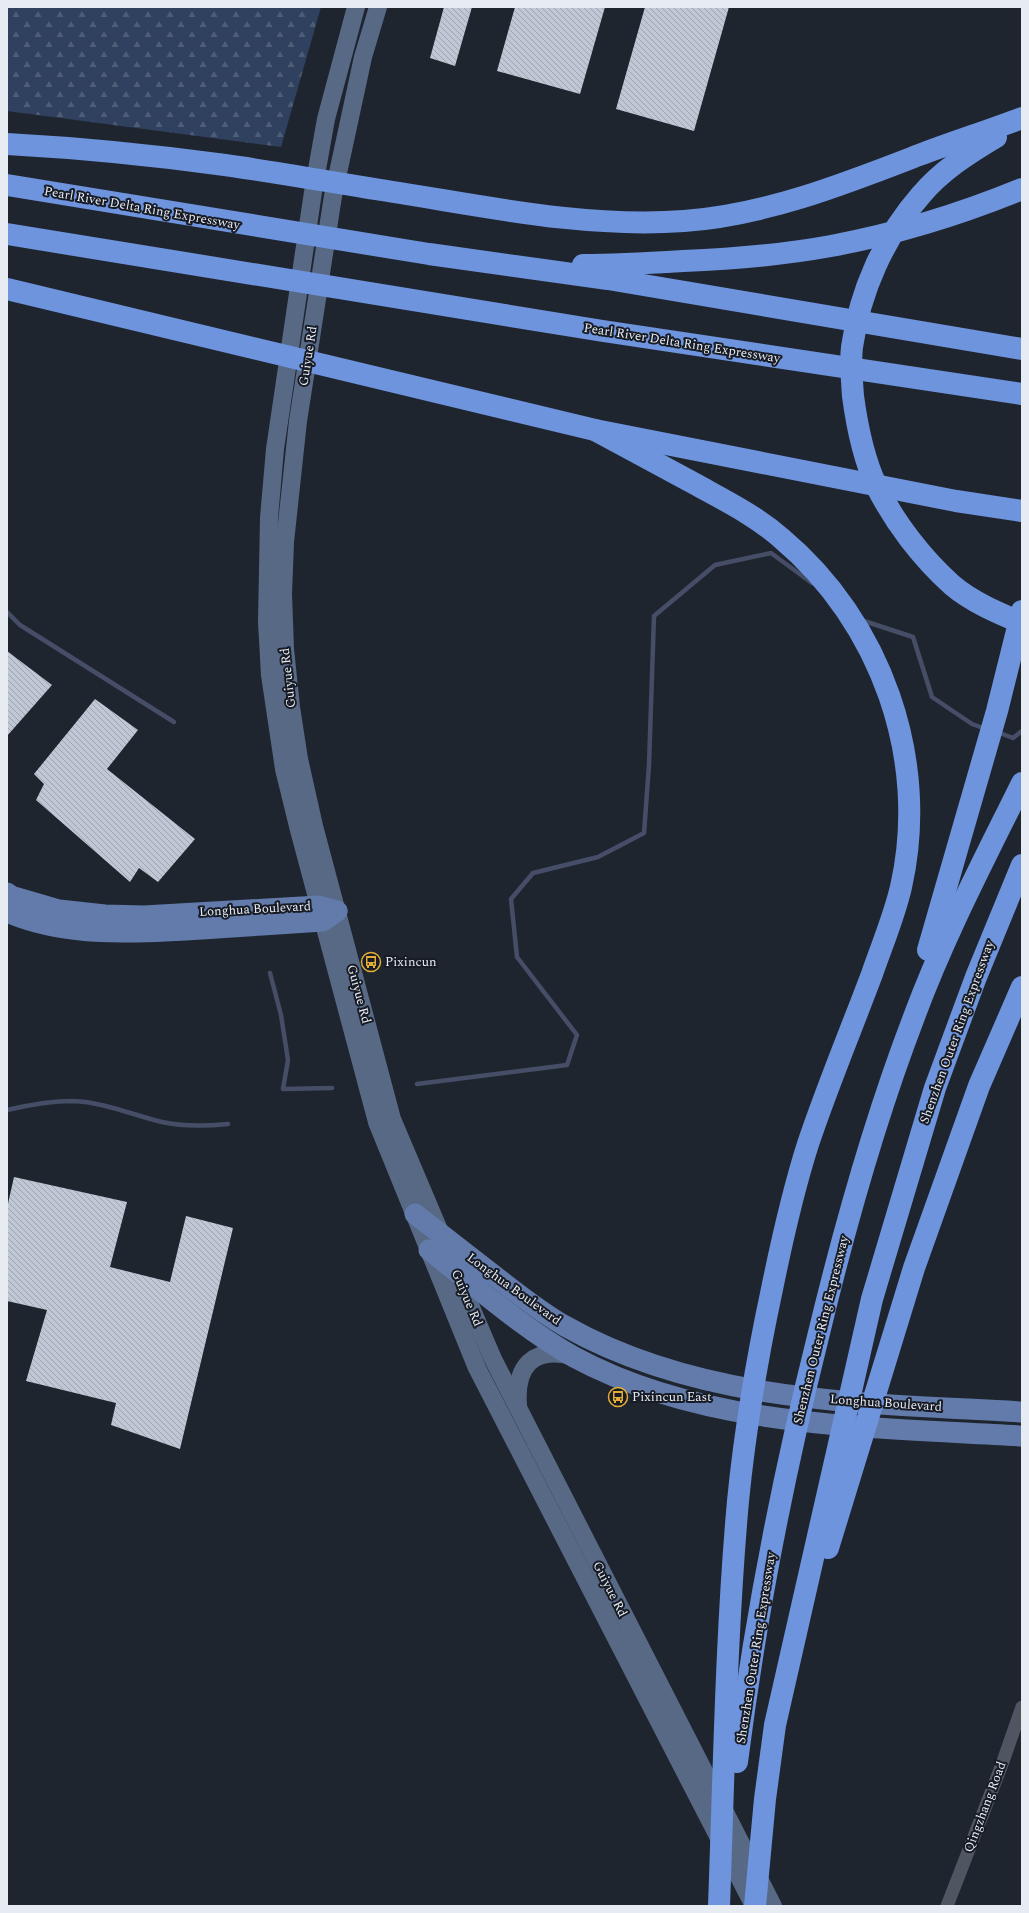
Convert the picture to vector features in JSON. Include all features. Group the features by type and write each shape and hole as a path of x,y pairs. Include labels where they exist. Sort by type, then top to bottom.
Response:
{"highway":[{"path":"7,144 76,148 227,165 552,216 613,222 686,221 748,211 810,195 1022,118"},
{"path":"1022,124 981,146 941,174 921,194 896,227 877,262 861,307 852,348 852,382 856,418 876,485 899,524 926,559 953,586 993,611 1022,623"},
{"name":"Pearl River Delta Ring Expressway","path":"7,185 277,230 471,260"},
{"path":"471,260 545,264 640,264 709,260 791,252 831,246 907,228 960,212 1022,189"},
{"name":"Pearl River Delta Ring Expressway","path":"7,234 603,332 1022,394"},
{"path":"471,260 608,279 1022,349"},
{"path":"7,289 595,430 956,501 1022,511"},
{"path":"595,430 744,511 779,536 811,565 839,598 855,622 882,673 896,714 905,757 908,786 908,843 901,886 889,928 808,1145 774,1278 758,1356 745,1441 733,1571 720,1906"},
{"path":"878,1120 997,711 1022,611"},
{"name":"Shenzhen Outer Ring Expressway","path":"720,1906 739,1752 753,1656 775,1531 793,1444 822,1320 852,1205 878,1120 914,1017 947,934 1022,783"},
{"name":"Shenzhen Outer Ring Expressway","path":"754,1906 765,1799 775,1726 872,1299 935,1088 976,977 1022,865"},
{"path":"775,1726 914,1268 979,1086 1022,987"}],"main road":[{"name":"Guiyue Rd","path":"356,7 326,120 313,192 275,450 268,547 267,622 270,675 276,722 297,822 392,1119 477,1368 754,1906"},
{"name":"Guiyue Rd","path":"378,7 361,65 333,196 298,421 285,542 283,594 285,649 291,707 326,913 377,1122 415,1214"},
{"name":"Longhua Boulevard","path":"7,893 11,896 59,910 105,915 144,916 326,913"},
{"name":"Longhua Boulevard","path":"7,912 54,927 100,932 147,932 326,913"},
{"name":"Longhua Boulevard","path":"415,1214 456,1271 542,1337 573,1356 606,1372 652,1390 737,1411 871,1427 1022,1436"},
{"name":"Longhua Boulevard","path":"435,1242 566,1327 630,1356 674,1372 721,1384 825,1399 882,1404 1022,1412"},
{"name":"Guiyue Rd","path":"456,1271 493,1359 772,1906"},
{"path":"518,1409 517,1394 520,1379 527,1365 538,1355 550,1353 573,1356"}],"street":[{"name":"Qingzhang Road","path":"947,1906 1001,1767 1022,1708"}],"green space":[{"path":"7,7 321,7 281,147 7,111"}],"building":[{"path":"444,7 472,7 455,66 430,58"},
{"path":"515,7 605,7 580,94 497,71"},
{"path":"645,7 729,7 694,131 616,109"},
{"path":"7,651 52,685 7,736"},
{"path":"95,699 138,730 107,769 195,839 158,882 139,868 130,882 36,800 44,784 34,774"},
{"path":"14,1177 127,1202 110,1267 170,1282 186,1216 233,1228 180,1449 111,1425 116,1403 26,1381 47,1310 7,1301 7,1208"}],"waterway":[{"path":"417,1084 567,1065 577,1035 517,957 511,899 533,873 598,857 644,833 649,765 654,616 715,565 771,553 812,583"},
{"path":"7,612 20,625 174,722"},
{"path":"861,620 913,637 932,697 972,724 986,729"},
{"path":"997,732 1013,738 1022,731"},
{"path":"270,973 281,1015 288,1060 283,1089 332,1088"},
{"path":"7,1110 23,1106 73,1101 107,1106 170,1124 195,1126 228,1124"}],"place":[{"name":"Pixincun","path":"371,962"},
{"name":"Pixincun East","path":"618,1397"}]}
